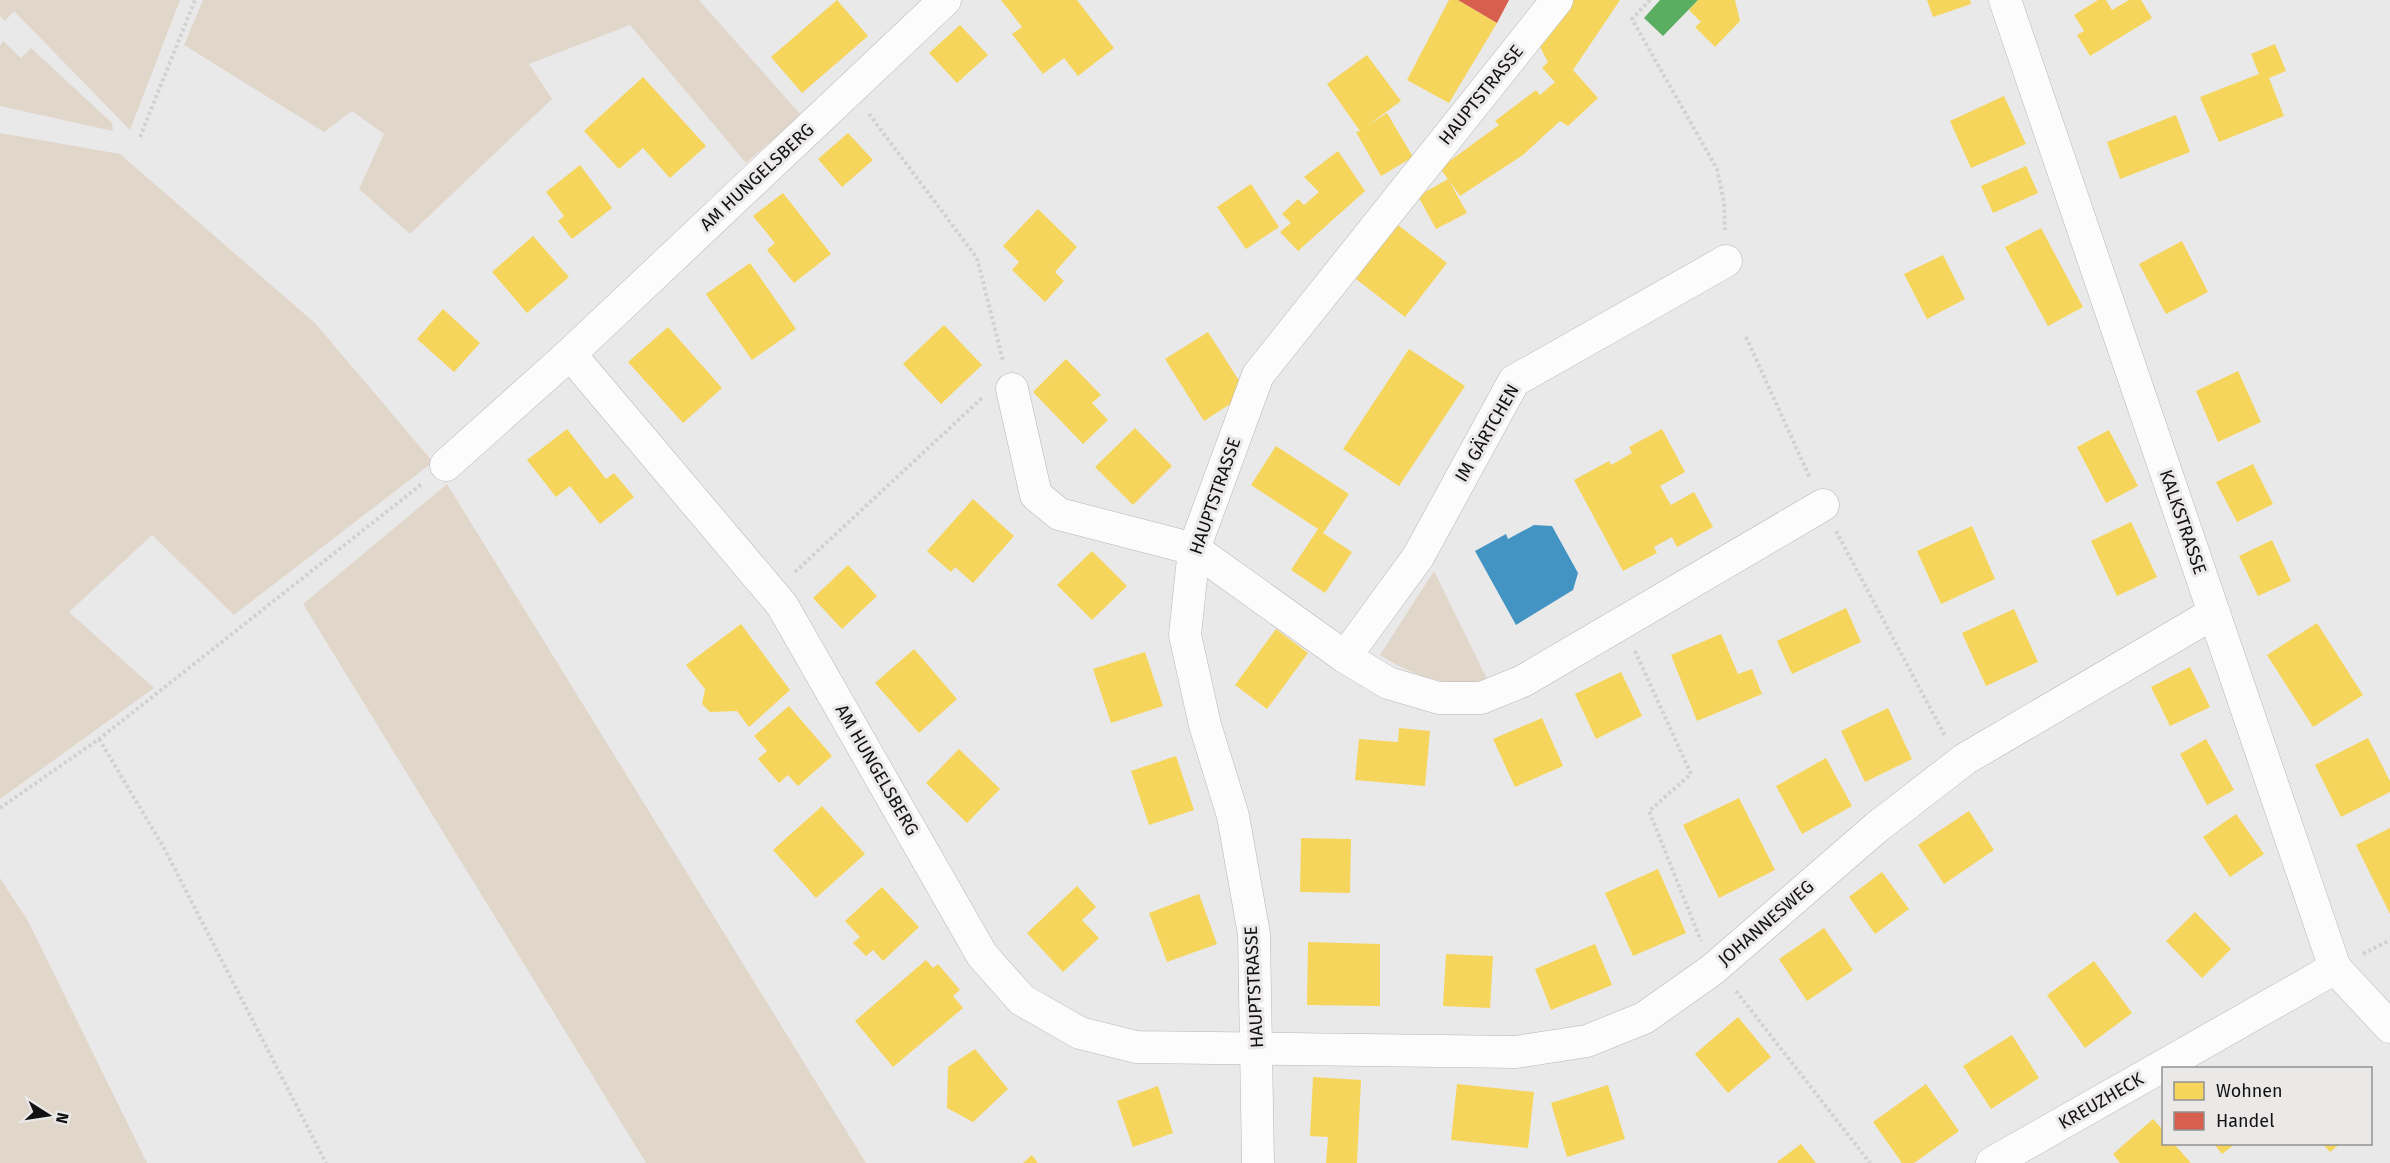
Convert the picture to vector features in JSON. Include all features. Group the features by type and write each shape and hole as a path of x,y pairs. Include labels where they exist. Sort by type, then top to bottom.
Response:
{"street":[{"name":"AM HUNGELSBERG","path":"446,465 570,354 945,0"},
{"name":"HAUPTSTRASSE","path":"1258,1163 1258,1049 1254,934 1236,828 1206,725 1185,635 1194,549 1258,375 1557,0"},
{"name":"KALKSTRASSE","path":"2005,0 2335,968 2390,1027"},
{"name":"IM GÄRTCHEN","path":"1346,657 1419,557 1514,381 1726,261"},
{"name":"AM HUNGELSBERG","path":"570,354 782,605 982,955 1022,1000 1080,1033 1136,1047 1258,1049"},
{"path":"1002,381 1036,495 1059,514 1194,549 1346,657 1388,683 1439,698 1481,698 1523,681 1823,505"},
{"name":"JOHANNESWEG","path":"1258,1049 1516,1052 1587,1041 1644,1018 1714,968 1877,827 1965,759 2214,613"},
{"name":"KREUZHECK","path":"1992,1163 2335,968"}],"path":[{"path":"140,137 195,0"},
{"path":"1650,0 1632,19 1717,169 1724,202 1726,261"},
{"path":"772,593 1002,381 977,258 850,89"},
{"path":"1746,337 1823,505 1950,745 1965,759"},
{"path":"0,808 99,739 446,465"},
{"path":"1622,623 1691,774 1649,812 1714,968 1870,1163"},
{"path":"99,739 164,848 326,1163"}],"shaded area":[{"path":"0,0 180,0 130,130 14,11 5,21 0,16"},
{"path":"203,0 699,0 801,115 746,163 630,25 529,64 552,99 410,234 359,189 384,134 352,111 324,132 184,45"},
{"path":"3,41 21,58 31,48 112,123 113,131 0,106 0,46"},
{"path":"0,133 120,154 315,323 433,462 234,615 152,535 69,612 154,688 0,799"},
{"path":"447,484 866,1163 646,1163 303,604"},
{"path":"1434,571 1487,679 1459,683 1431,679 1405,669 1380,655"},
{"path":"0,878 28,921 147,1163 0,1163"}],"building: Wohnen":[{"path":"837,0 868,36 802,93 771,57"},
{"path":"1001,0 1077,0 1114,48 1078,76 1064,58 1043,74 1012,34 1022,27"},
{"path":"1449,0 1458,0 1497,23 1449,103 1407,80"},
{"path":"1574,0 1620,0 1573,70 1598,98 1568,126 1560,121 1523,155 1460,196 1440,168 1499,125 1495,121 1536,90 1540,95 1555,82 1542,68 1548,62 1540,47"},
{"path":"1698,0 1735,0 1740,21 1715,47 1695,27 1701,22 1689,10"},
{"path":"1927,0 1970,0 1971,4 1933,17"},
{"path":"2098,0 2106,0 2112,10 2129,0 2141,0 2152,18 2090,56 2077,35 2084,31 2074,15"},
{"path":"960,25 988,55 957,83 929,53"},
{"path":"2275,44 2286,71 2269,78 2284,116 2219,142 2200,97 2259,74 2251,54"},
{"path":"1367,55 1401,101 1367,126 1387,113 1413,157 1381,176 1356,132 1360,131 1327,84"},
{"path":"643,77 706,146 670,178 643,148 619,169 584,131"},
{"path":"2004,96 2026,144 1971,168 1950,121"},
{"path":"2176,115 2190,152 2120,179 2107,142"},
{"path":"848,133 873,160 842,187 818,159"},
{"path":"1338,151 1365,191 1298,251 1280,232 1291,223 1282,214 1298,199 1304,205 1319,192 1304,177"},
{"path":"580,165 612,208 572,239 558,221 564,216 546,192"},
{"path":"2026,166 2038,193 1993,213 1981,186"},
{"path":"1448,179 1467,213 1436,229 1418,196"},
{"path":"1251,184 1279,227 1246,249 1217,207"},
{"path":"783,193 831,254 794,283 767,250 775,243 753,216"},
{"path":"1038,209 1077,247 1055,272 1064,281 1045,302 1012,270 1019,262 1003,246"},
{"path":"1398,225 1447,263 1405,317 1356,279"},
{"path":"2041,228 2083,307 2048,326 2005,247"},
{"path":"533,236 569,277 527,313 492,272"},
{"path":"2182,241 2208,292 2166,314 2139,264"},
{"path":"1943,255 1965,299 1927,319 1904,274"},
{"path":"750,263 796,329 752,360 706,294"},
{"path":"443,309 480,343 454,372 417,339"},
{"path":"944,325 982,365 941,404 903,364"},
{"path":"668,327 722,388 683,423 628,362"},
{"path":"1208,332 1247,393 1204,421 1165,359"},
{"path":"1409,349 1465,386 1399,486 1343,449"},
{"path":"1066,359 1101,395 1092,403 1108,420 1083,444 1033,392"},
{"path":"2238,371 2261,422 2218,442 2196,391"},
{"path":"1135,428 1172,466 1133,505 1095,467"},
{"path":"567,429 606,479 614,473 634,497 600,524 570,486 556,497 527,460"},
{"path":"1662,429 1685,472 1660,486 1671,505 1694,492 1713,527 1677,547 1672,537 1654,547 1657,553 1623,571 1574,480 1609,461 1611,465 1632,453 1629,447"},
{"path":"2109,430 2138,486 2106,503 2077,447"},
{"path":"1276,446 1349,494 1323,533 1352,552 1325,593 1291,570 1318,529 1251,485"},
{"path":"2253,464 2273,504 2237,522 2216,482"},
{"path":"973,499 1014,536 973,583 955,567 951,572 927,551"},
{"path":"2131,522 2157,577 2117,596 2091,541"},
{"path":"1972,526 1995,579 1941,604 1917,551"},
{"path":"2272,540 2291,581 2258,596 2239,556"},
{"path":"1092,551 1127,586 1092,620 1057,585"},
{"path":"848,565 877,596 842,629 813,598"},
{"path":"1846,608 1861,642 1792,674 1777,641"},
{"path":"2014,609 2038,662 1986,686 1962,633"},
{"path":"2317,623 2363,695 2313,727 2267,655"},
{"path":"741,624 790,690 749,727 737,711 710,712 702,704 705,689 686,665"},
{"path":"1276,629 1308,653 1267,709 1235,685"},
{"path":"1721,634 1738,674 1752,669 1762,694 1697,721 1671,655"},
{"path":"914,649 957,699 919,733 875,683"},
{"path":"1145,652 1163,706 1111,723 1093,669"},
{"path":"2190,667 2210,707 2170,726 2151,687"},
{"path":"1621,672 1642,716 1596,739 1575,694"},
{"path":"789,706 832,756 798,786 788,775 779,783 758,759 767,751 754,736"},
{"path":"1888,708 1912,759 1865,782 1841,731"},
{"path":"1542,718 1563,766 1515,787 1493,739"},
{"path":"1399,728 1430,731 1425,786 1355,780 1359,739 1398,742"},
{"path":"2368,738 2390,781 2390,792 2341,817 2315,765"},
{"path":"2206,739 2234,790 2207,805 2180,754"},
{"path":"959,749 1000,789 967,823 926,783"},
{"path":"1176,756 1194,810 1149,825 1131,771"},
{"path":"1826,758 1852,806 1802,834 1776,786"},
{"path":"1739,798 1775,870 1719,898 1683,825"},
{"path":"822,806 865,854 816,898 773,850"},
{"path":"1969,811 1994,850 1944,884 1918,845"},
{"path":"2236,814 2264,854 2230,877 2203,837"},
{"path":"2390,828 2390,914 2356,845"},
{"path":"1301,838 1351,839 1350,893 1300,892"},
{"path":"1658,869 1686,933 1633,956 1605,893"},
{"path":"1882,872 1909,909 1875,934 1849,897"},
{"path":"1077,886 1096,907 1082,920 1099,938 1063,972 1027,933"},
{"path":"882,887 919,927 883,961 873,950 866,956 853,943 860,937 845,921"},
{"path":"1199,894 1217,944 1167,962 1149,913"},
{"path":"2195,912 2231,949 2202,978 2166,941"},
{"path":"1824,928 1853,970 1807,1001 1779,959"},
{"path":"1308,942 1380,944 1380,1006 1307,1005"},
{"path":"1595,944 1612,985 1551,1010 1535,969"},
{"path":"1446,954 1493,956 1490,1008 1443,1006"},
{"path":"926,960 933,968 938,964 960,990 953,996 963,1008 893,1067 855,1021"},
{"path":"2094,961 2132,1013 2085,1048 2047,995"},
{"path":"1738,1017 1771,1057 1728,1093 1695,1054"},
{"path":"2012,1035 2039,1078 1991,1109 1963,1066"},
{"path":"975,1049 1008,1089 973,1122 947,1108 948,1067"},
{"path":"1313,1077 1361,1080 1357,1163 1326,1163 1328,1137 1310,1136"},
{"path":"1457,1084 1534,1092 1528,1148 1451,1140"},
{"path":"1926,1084 1959,1131 1914,1163 1902,1163 1873,1122"},
{"path":"1608,1085 1625,1139 1567,1157 1551,1103"},
{"path":"1158,1086 1173,1133 1133,1147 1117,1101"},
{"path":"2153,1119 2162,1129 2162,1145 2175,1145 2191,1163 2120,1163 2113,1154"},
{"path":"1801,1144 1816,1163 1777,1162"},
{"path":"2215,1145 2234,1145 2222,1154"},
{"path":"2324,1145 2339,1145 2330,1152"},
{"path":"1032,1155 1038,1163 1023,1163"}],"building: Handel":[{"path":"1458,0 1509,0 1497,23"}],"building: Schulen":[{"path":"1534,525 1552,526 1578,573 1573,590 1516,625 1475,551 1506,534 1508,539"}],"building: Öffentlich":[{"path":"1660,0 1698,0 1663,36 1644,18"}]}
